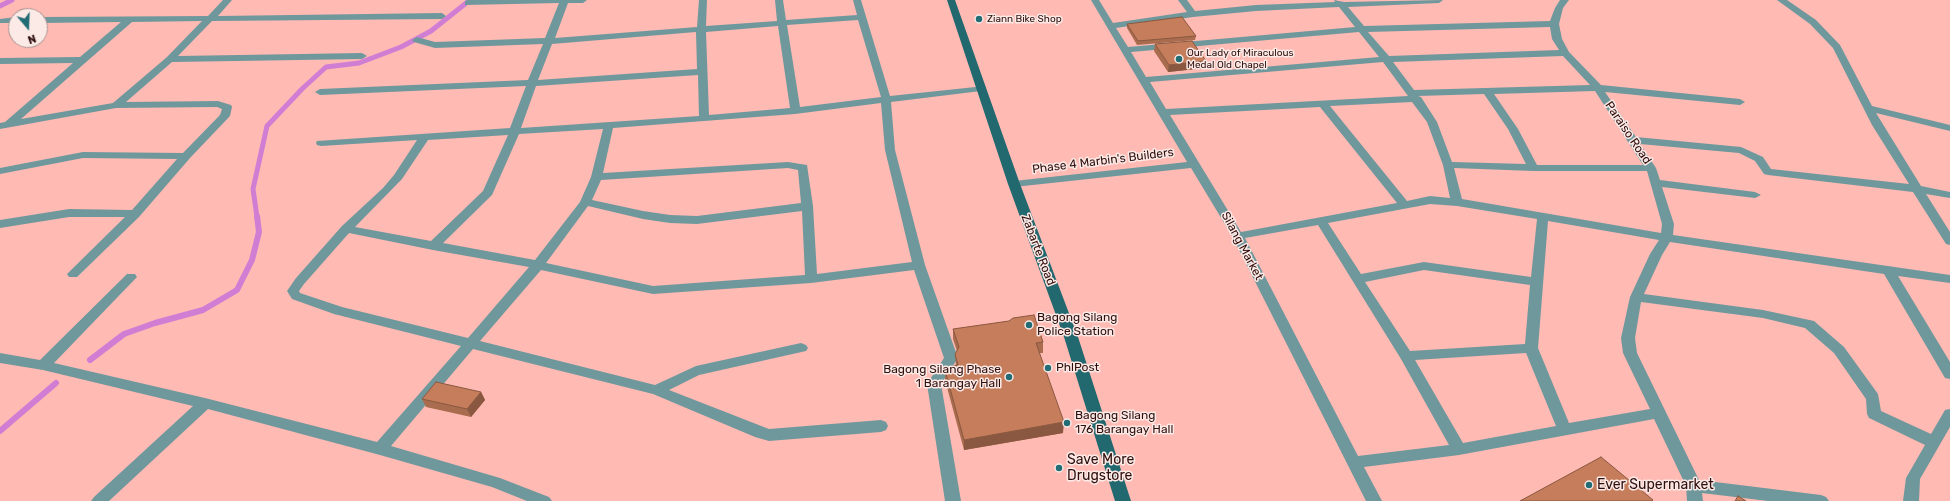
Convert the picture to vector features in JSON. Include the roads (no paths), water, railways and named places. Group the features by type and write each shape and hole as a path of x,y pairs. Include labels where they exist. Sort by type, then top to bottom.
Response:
{"main road":[{"name":"Zabarte Road","path":"951,0 1014,184 1071,337 1123,501"}],"street":[{"path":"116,105 170,59 228,0"},
{"path":"433,246 488,193 515,130 565,0"},
{"path":"468,3 583,0"},
{"path":"703,0 701,31 704,119"},
{"path":"779,0 795,110"},
{"path":"858,0 886,99 890,150 919,264 951,358 934,384 953,501"},
{"name":"Silang Market","path":"1095,0 1238,236 1353,463 1374,501"},
{"path":"1182,0 1193,14"},
{"path":"1249,0 1256,8"},
{"path":"1110,26 1193,14 1256,8 1340,2 1439,0"},
{"path":"1126,50 1360,29 1554,24 1559,8 1565,0"},
{"path":"1781,0 1813,22 1837,47 1877,125 1919,189 1950,241"},
{"path":"1340,2 1360,29 1386,58 1432,122 1448,165 1457,202"},
{"path":"48,20 442,16"},
{"path":"417,40 435,45 549,41 701,31 862,17"},
{"path":"5,125 84,60 131,18"},
{"path":"1,21 8,21"},
{"name":"Paraiso Road","path":"1554,24 1557,38 1565,53 1598,88 1651,168 1668,224 1667,238"},
{"path":"1144,80 1386,58 1565,53"},
{"path":"170,59 362,56"},
{"path":"0,62 84,60"},
{"path":"320,92 532,83 703,72"},
{"path":"321,143 424,138 515,130 704,119 981,88"},
{"path":"1163,112 1323,104 1414,96 1598,88 1740,102"},
{"path":"1488,92 1513,129 1533,168"},
{"path":"5,125 116,105 218,104 227,107 225,116 186,156 135,214 73,274"},
{"path":"1323,104 1404,204"},
{"path":"1869,108 1949,130"},
{"path":"380,449 538,264 585,202 597,177 609,125"},
{"path":"424,138 394,182 346,229 296,287 293,291 296,296 339,311 470,342 656,390 738,425 769,435 881,426"},
{"path":"1633,140 1741,150 1759,159 1768,172 1919,189 1950,195"},
{"path":"0,171 82,155 186,156"},
{"name":"Phase 4 Marbin's Builders","path":"1014,184 1195,164"},
{"path":"597,177 797,165 803,167 807,206 811,279"},
{"path":"1448,165 1533,168 1651,168"},
{"path":"1655,183 1755,195"},
{"path":"1238,236 1430,200 1457,202 1667,238 1889,272 1950,279"},
{"path":"585,202 643,215 670,219 697,220 765,213 807,206"},
{"path":"0,224 68,213 135,214"},
{"path":"1543,216 1531,348 1565,430"},
{"path":"1321,221 1406,356 1459,449"},
{"path":"346,229 538,264 653,290 811,279 919,264"},
{"path":"1667,238 1656,254 1636,297 1628,338 1630,353 1694,486 1695,501"},
{"path":"1357,279 1424,266 1536,282"},
{"path":"1889,272 1950,374"},
{"path":"43,365 131,277"},
{"path":"1636,297 1749,312 1809,324 1839,350 1873,398 1874,414 1933,442"},
{"path":"656,390 696,371 746,358 801,348"},
{"path":"1406,356 1531,348"},
{"path":"0,358 43,365 205,403 380,449 495,482 544,501"},
{"path":"100,501 205,403"},
{"path":"1353,463 1459,449 1658,413"},
{"path":"1911,501 1913,478 1950,414"},
{"path":"1694,486 1821,501"}],"waterway":[{"path":"0,6 12,0"},
{"path":"257,217 253,189 267,126 302,89 326,67 359,63 401,47 431,31 470,0"},
{"path":"90,360 124,334 155,323 203,310 237,290 252,260 259,232 257,216"},
{"path":"0,431 56,383"}],"place":[{"name":"Ziann Bike Shop","path":"979,19"},
{"name":"Our Lady of Miraculous Medal Old Chapel","path":"1179,59"},
{"name":"Bagong Silang Police Station","path":"1029,325"},
{"name":"PhlPost","path":"1048,368"},
{"name":"Bagong Silang Phase 1 Barangay Hall","path":"1009,377"},
{"name":"Bagong Silang 176 Barangay Hall","path":"1067,423"},
{"name":"Save More Drugstore","path":"1059,468"},
{"name":"Ever Supermarket","path":"1589,485"}]}
